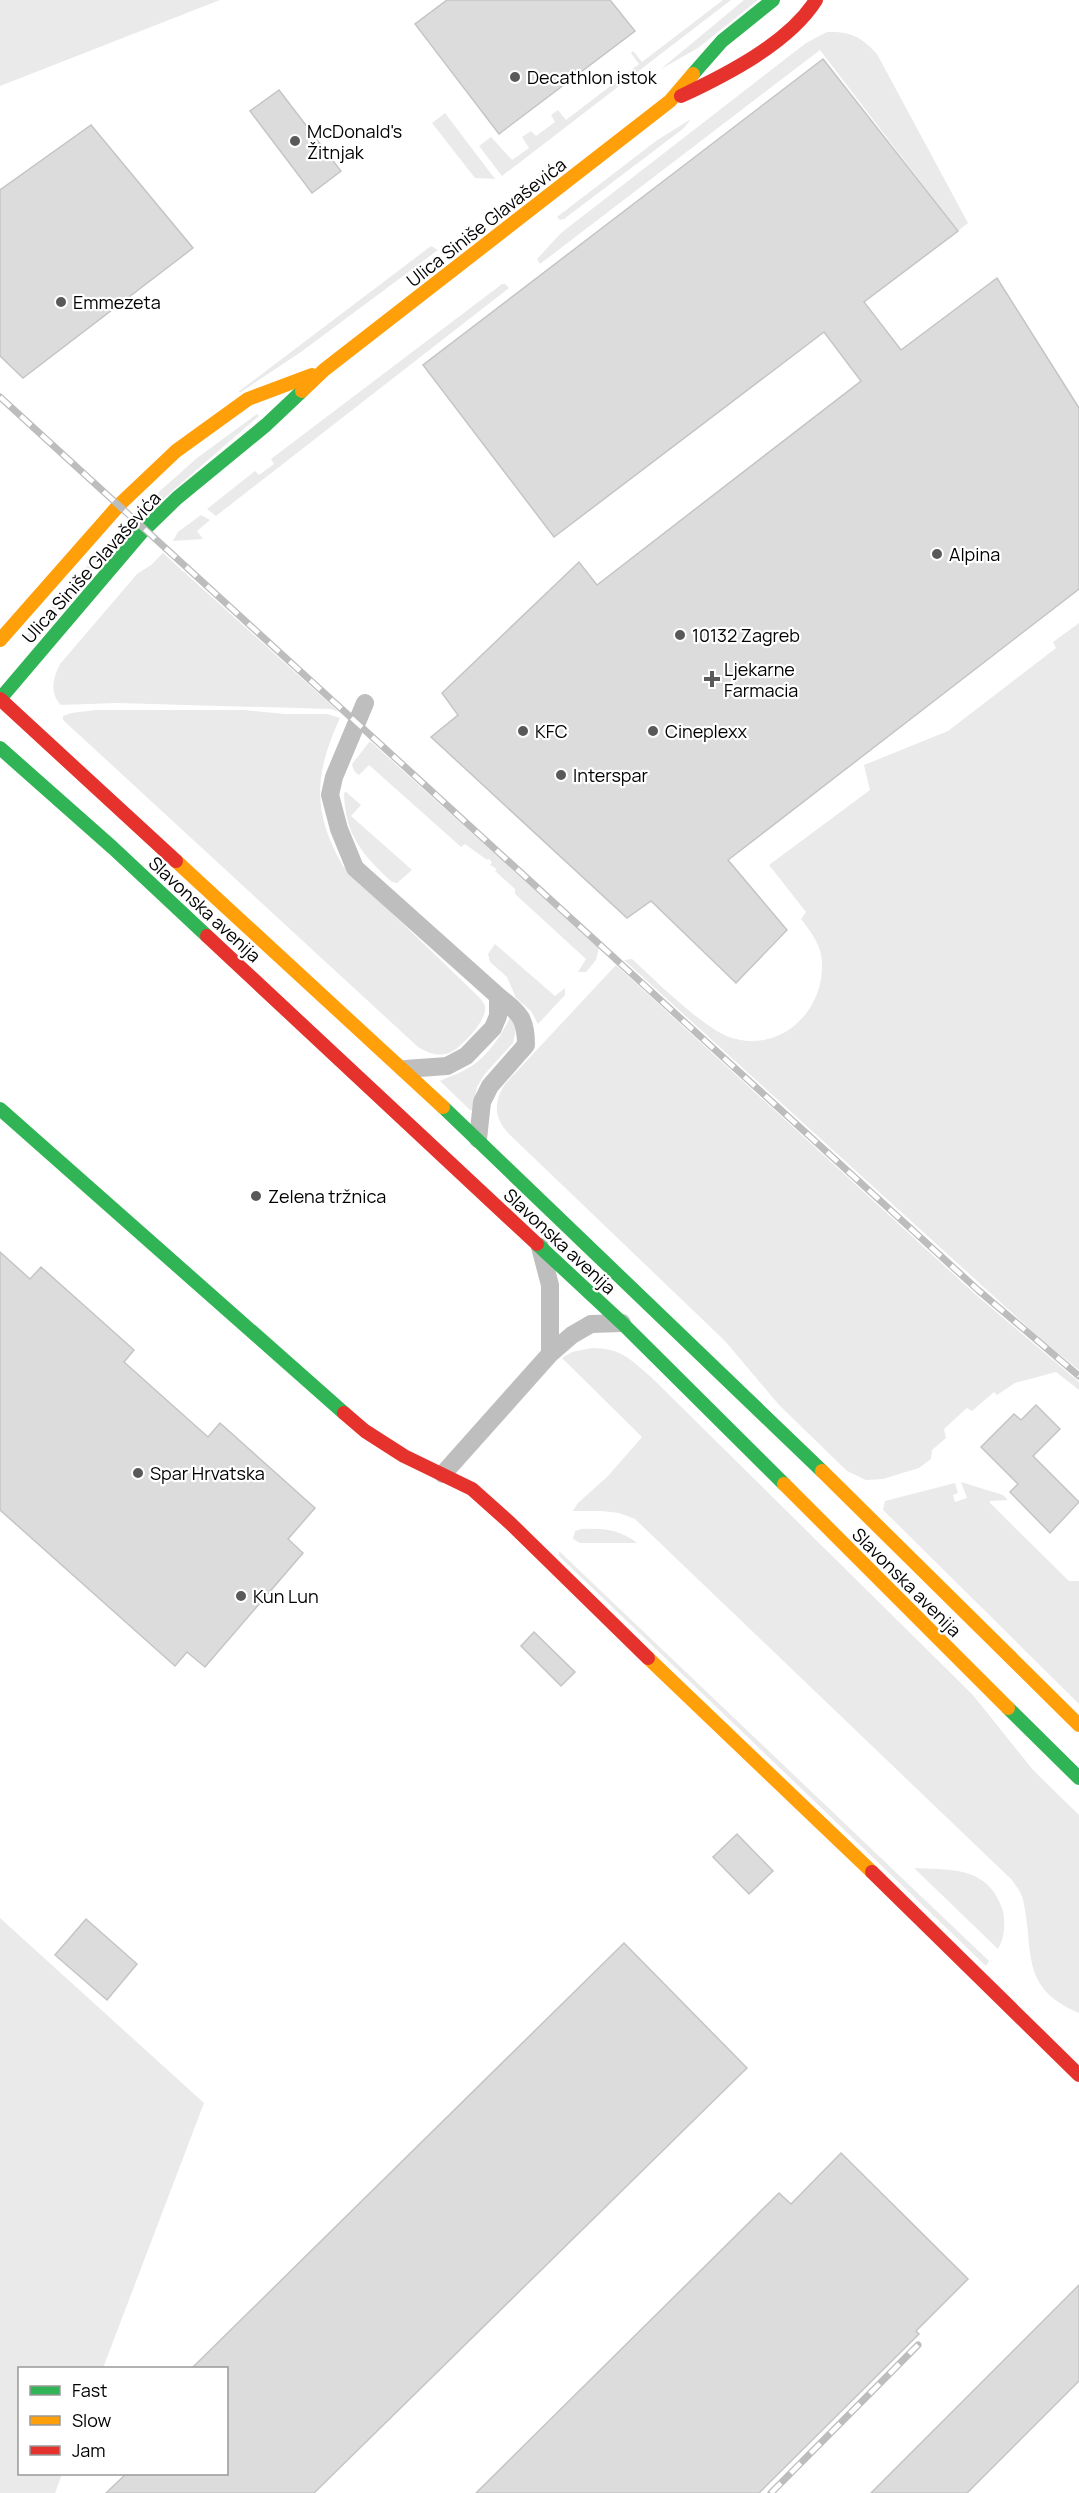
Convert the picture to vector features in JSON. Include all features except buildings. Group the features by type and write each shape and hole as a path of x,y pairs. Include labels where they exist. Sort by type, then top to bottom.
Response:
{"street":[{"name":"Ulica Siniše Glavaševića","path":"0,699 145,529 177,498 267,425 324,370 670,101 722,41 773,0"},
{"name":"Ulica Siniše Glavaševića","path":"670,101 739,68 807,16 816,0"},
{"name":"Ulica Siniše Glavaševića","path":"0,640 119,505 176,451 248,399 324,370"},
{"name":"Slavonska avenija","path":"0,699 405,1069 826,1475 1079,1725"},
{"path":"365,703 334,777 330,795 339,829 355,868 498,996 519,1012 526,1026 526,1045 490,1086 482,1102 478,1139"},
{"name":"Slavonska avenija","path":"0,748 130,864 622,1323 1079,1778"},
{"path":"405,1069 447,1066 466,1056 493,1028 498,1016 498,996"},
{"path":"0,1109 365,1431 404,1456 472,1490 510,1523 1077,2069"},
{"path":"540,1246 550,1285 550,1354"},
{"path":"443,1474 550,1354 572,1335 591,1324 622,1323"}],"shaded area":[{"path":"0,0 220,0 0,86"},
{"path":"723,0 731,0 502,176 479,146 491,137 512,160 529,148 522,137 531,131 536,136 555,122 551,115 558,110 566,120 639,64 631,53 633,51 642,62"},
{"path":"744,0 758,0 698,48 661,69"},
{"path":"827,32 855,36 877,54 968,223 958,231 820,50 540,264 537,259 561,233 806,43"},
{"path":"445,113 495,179 475,178 432,123"},
{"path":"691,119 684,128 564,219 560,220 557,217 656,141"},
{"path":"431,246 438,250 301,352 238,392"},
{"path":"502,284 509,288 216,516 207,509 255,471 259,475 274,464 271,459"},
{"path":"257,414 259,416 140,519 134,514 197,458"},
{"path":"201,515 210,520 197,531 203,539 173,541 178,532"},
{"path":"128,520 133,526 30,642 25,637"},
{"path":"163,553 339,712 331,709 117,703 61,705 55,695 53,685 60,664 137,574"},
{"path":"1079,623 1079,1370 1043,1341 624,960 632,959 695,1015 721,1033 732,1038 750,1041 783,1034 807,1012 816,997 821,981 822,957 815,940 801,919 806,912 769,865 870,790 864,765 948,731 1056,648 1053,642"},
{"path":"96,710 244,710 285,714 327,714 340,718 325,758 320,793 326,828 333,846 343,866 480,998 485,1007 484,1015 471,1034 454,1050 441,1055 418,1047 63,720 63,716 71,713"},
{"path":"370,741 599,948 596,960 586,972 578,972 586,959 515,894 515,889 495,871 497,869 490,865 492,862 489,859 487,860 465,844 461,847 369,765 359,775 356,773 352,764"},
{"path":"346,792 361,805 351,816 412,870 397,883 392,882 382,872 358,844 352,833 345,808 344,793"},
{"path":"495,944 555,996 565,988 565,995 538,1024 531,1011 516,998 507,977 490,962 488,954"},
{"path":"616,965 975,1294 1079,1382 1079,1390 1056,1372 1015,1383 997,1395 994,1392 972,1411 967,1408 944,1429 946,1438 932,1450 931,1459 919,1468 883,1479 866,1480 847,1471 779,1405 725,1341 509,1134 500,1122 497,1104 505,1084"},
{"path":"511,1016 516,1029 513,1043 484,1075 477,1087 472,1110 470,1110 440,1081 477,1062 499,1037"},
{"path":"592,1348 618,1352 651,1377 973,1695 1033,1770 1079,1815 1079,2013 1046,1992 1038,1979 1030,1951 1022,1897 1012,1880 635,1519 619,1513 573,1511 642,1437 562,1358 572,1352"},
{"path":"961,1482 1003,1495 1008,1500 990,1501 990,1503 1069,1581 1079,1581 1079,1704 883,1510 885,1501 955,1483 958,1493 953,1495 955,1502 967,1498"},
{"path":"581,1529 610,1530 631,1538 637,1543 580,1543 573,1539 575,1531"},
{"path":"559,1551 989,1961 986,1966 559,1556"},
{"path":"914,1868 954,1870 977,1877 987,1884 995,1894 1003,1913 1003,1934 998,1949"},
{"path":"0,1918 204,2103 103,2367 18,2367 18,2475 62,2475 55,2493 0,2493"}],"railway":[{"path":"0,397 978,1290 1079,1376"},
{"path":"771,2493 918,2345"}],"traffic: fast":[{"path":"693,74 722,41 773,0"},
{"path":"0,699 142,532 177,498 266,425 302,391"},
{"path":"0,748 113,848 207,936"},
{"path":"443,1107 822,1471"},
{"path":"0,1109 344,1413"},
{"path":"537,1244 622,1323 784,1484"},
{"path":"1008,1708 1079,1778"}],"traffic: slow":[{"path":"302,391 324,370 670,101 693,74"},
{"path":"0,640 119,505 176,451 248,399 312,375"},
{"path":"176,861 443,1107"},
{"path":"822,1471 1079,1725"},
{"path":"784,1484 1008,1708"},
{"path":"648,1658 872,1872"}],"traffic: jam":[{"path":"681,96 736,68 773,44 804,16 816,0"},
{"path":"0,699 176,861"},
{"path":"207,936 537,1244"},
{"path":"344,1413 365,1431 404,1456 472,1489 648,1658"},
{"path":"872,1872 1079,2075"}],"place":[{"name":"Decathlon istok","path":"515,77"},
{"name":"McDonald's Žitnjak","path":"295,141"},
{"name":"Emmezeta","path":"61,302"},
{"name":"Alpina","path":"937,554"},
{"name":"10132 Zagreb","path":"680,635"},
{"name":"Ljekarne Farmacia","path":"712,679"},
{"name":"KFC","path":"523,731"},
{"name":"Cineplexx","path":"653,731"},
{"name":"Interspar","path":"561,775"},
{"name":"Zelena tržnica","path":"256,1196"},
{"name":"Spar Hrvatska","path":"138,1473"},
{"name":"Kun Lun","path":"241,1596"}]}
